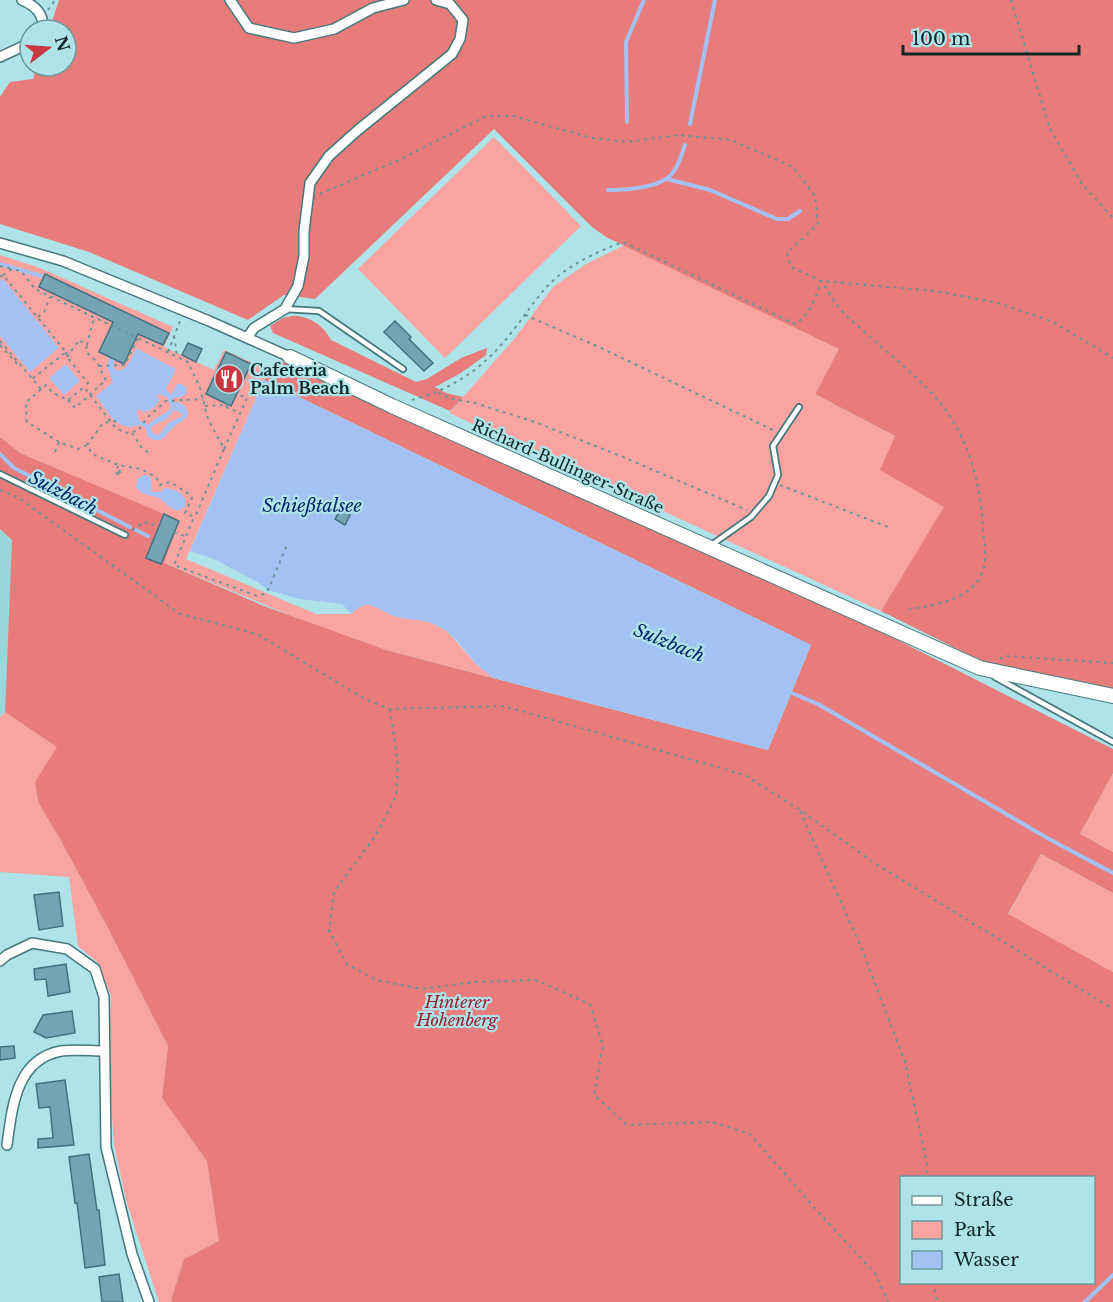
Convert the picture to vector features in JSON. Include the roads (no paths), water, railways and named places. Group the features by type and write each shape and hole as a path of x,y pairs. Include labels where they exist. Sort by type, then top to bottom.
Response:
{"street":[{"path":"22,0 38,10 43,18"},
{"path":"230,0 249,28 294,38 334,29 373,8 404,0"},
{"path":"247,338 254,328 285,309 298,286 304,256 310,183 329,156 452,54 460,39 463,20 450,4 436,0"},
{"path":"0,57 18,49"},
{"name":"Richard-Bullinger-Straße","path":"0,243 63,261 185,310 392,406 980,668"},
{"path":"980,668 1113,696"},
{"path":"0,961 32,943 67,949 94,969 104,997 106,1147 132,1254 149,1302"},
{"path":"7,1145 12,1105 19,1084 30,1067 43,1056 60,1051 104,1051"}],"lane":[{"path":"285,309 319,310 403,369"},
{"path":"709,547 755,513 770,496 778,475 773,446 799,406"},
{"path":"0,474 125,535"},
{"name":"Richard-Bullinger-Straße","path":"980,668 1113,742"}],"water":[{"path":"3,279 59,348 30,372 0,336 0,281"},
{"path":"136,348 176,369 166,389 171,395 177,384 186,387 187,393 182,397 173,398 174,403 178,402 185,406 188,412 187,417 161,440 148,437 145,427 140,425 132,427 119,424 96,396 113,382 107,367 109,357 115,359 113,367 119,371 128,365","holes":["159,394 167,397 171,408 149,425 139,420 137,411 141,409 142,412 153,408 160,399 156,397","174,410 182,416 168,423 159,435 154,434 152,426 167,419"]},
{"path":"66,364 80,381 64,395 49,378"},
{"name":"Schießtalsee","path":"264,380 811,645 768,750 494,678 478,665 453,637 436,625 397,617 367,605 351,614 342,604 299,599 268,590 214,559 190,551"},
{"path":"145,475 151,477 152,492 161,492 164,488 168,488 180,492 185,499 185,507 179,510 174,509 157,497 139,490 136,487 138,478"}],"waterway":[{"path":"627,122 626,42 644,0"},
{"path":"690,124 715,0"},
{"path":"608,190 644,187 669,177 676,168 685,145"},
{"path":"667,179 710,190 777,219 788,219 800,211"},
{"path":"0,264 41,276"},
{"name":"Sulzbach","path":"0,454 14,468 130,527"},
{"name":"Sulzbach","path":"136,530 148,536"},
{"name":"Sulzbach","path":"787,691 818,704 1049,839 1113,873"},
{"path":"1085,1302 1113,1275"}],"place":[{"name":"Cafeteria Palm Beach","path":"229,379"}],"park label":[{"name":"Hinterer Hohenberg","path":"457,1011"}]}
